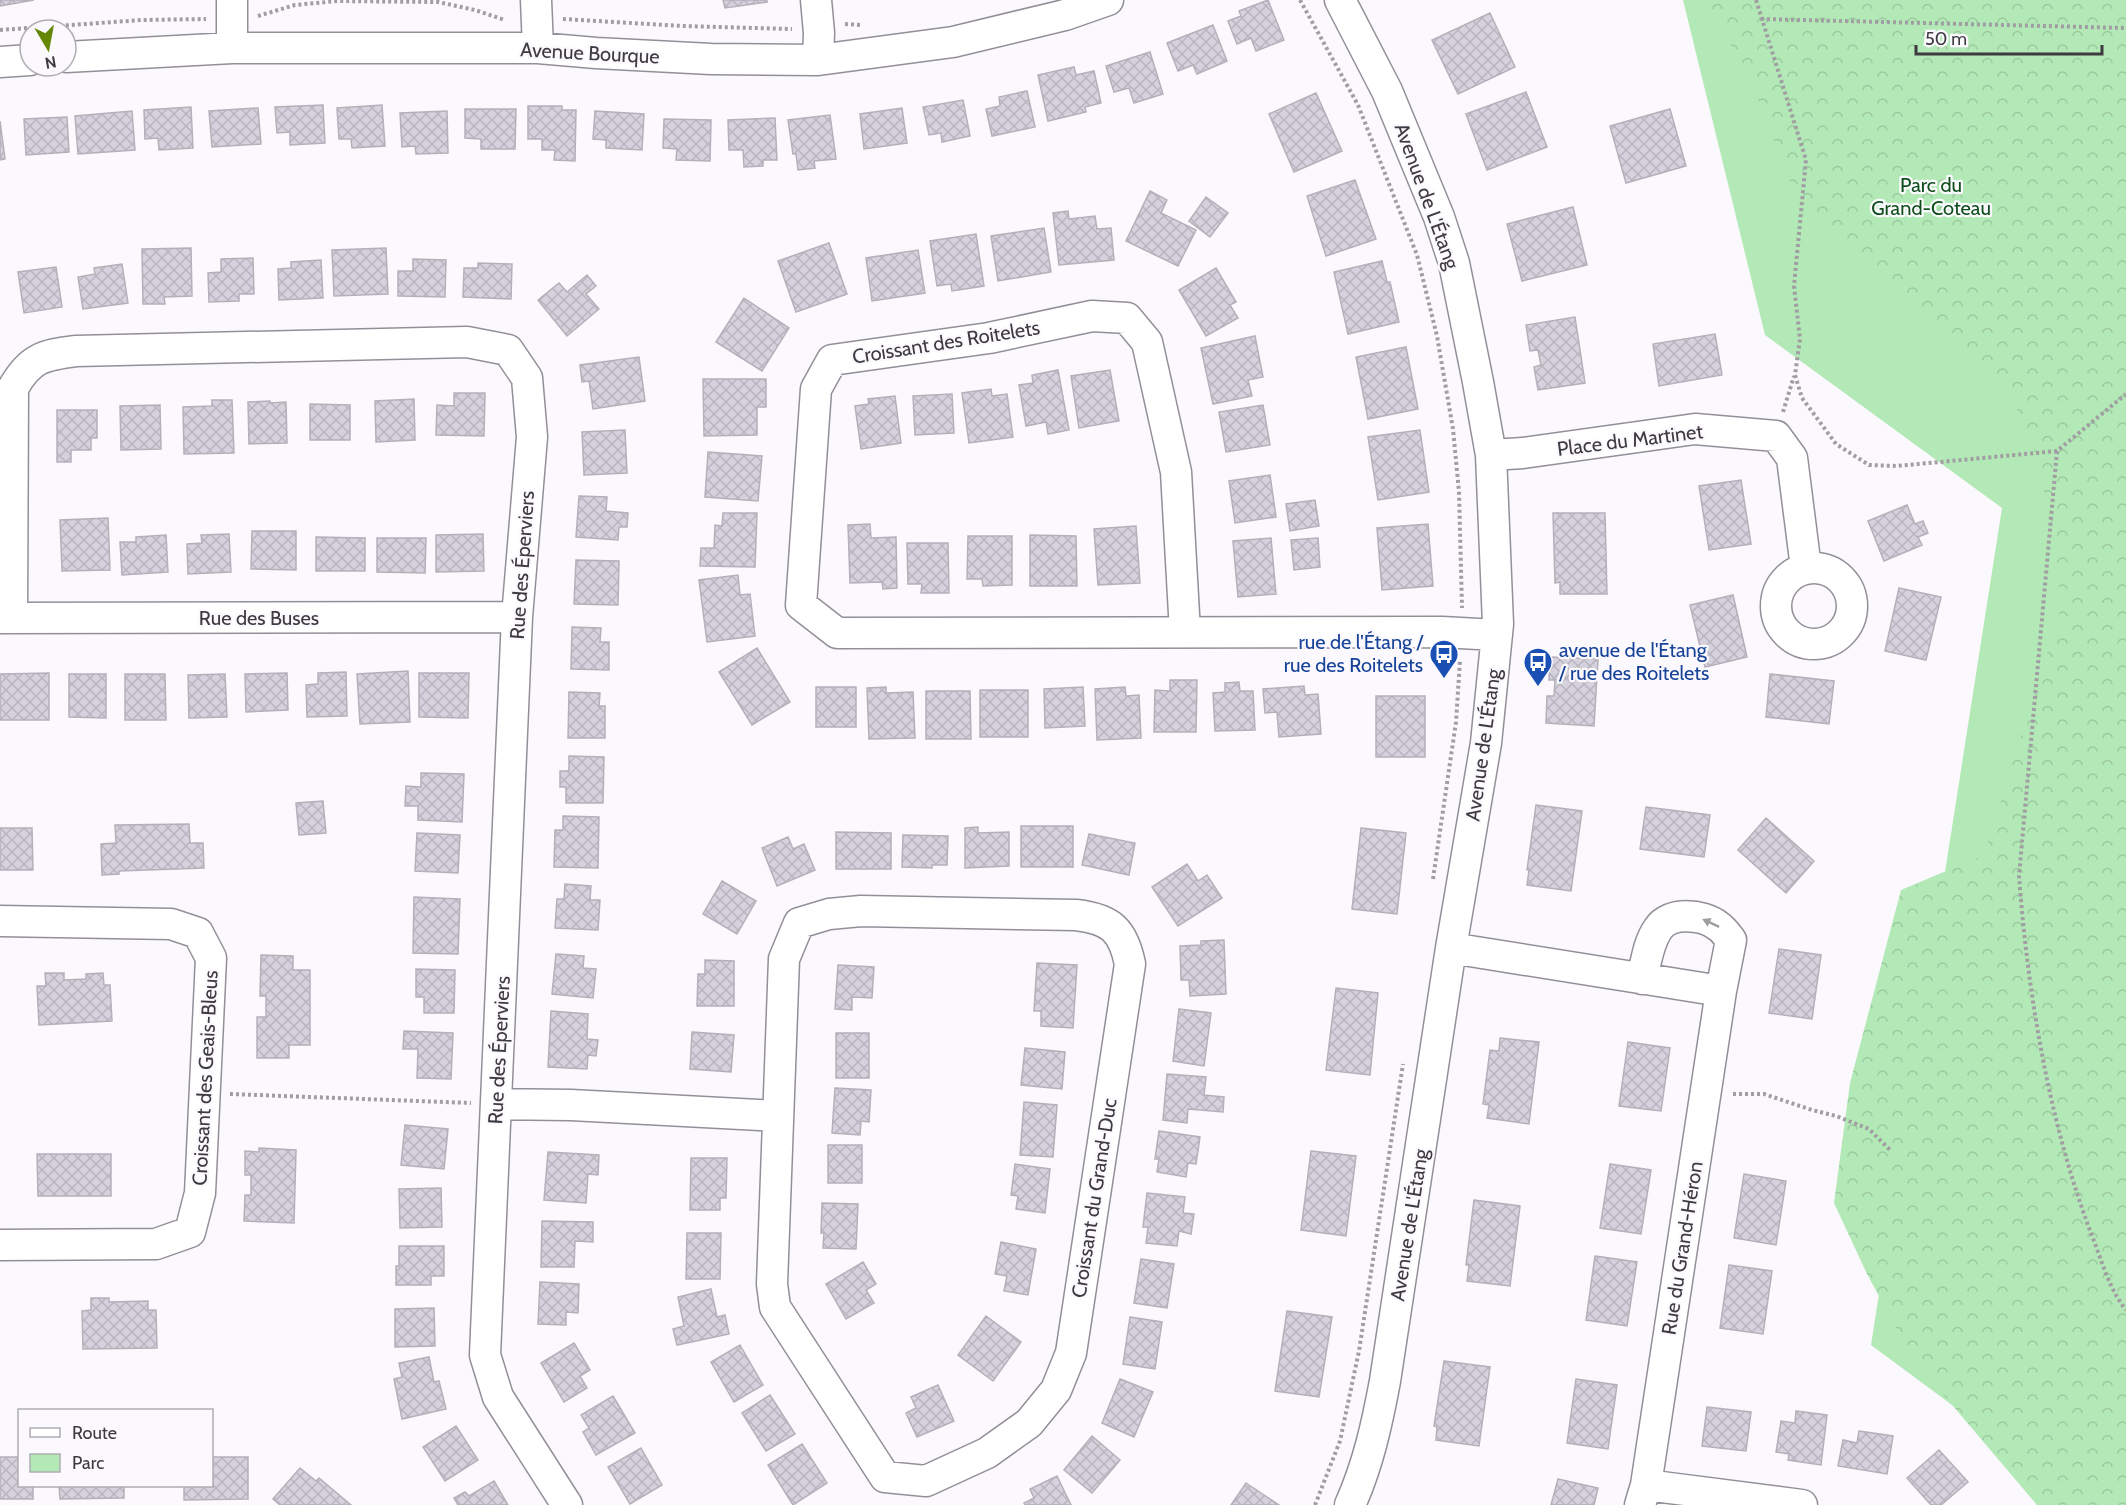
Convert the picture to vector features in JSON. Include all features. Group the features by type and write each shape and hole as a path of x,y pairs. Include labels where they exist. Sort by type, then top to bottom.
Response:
{"street":[{"path":"232,0 232,48"},
{"path":"536,0 538,48"},
{"path":"816,0 819,33 818,60"},
{"name":"Avenue Bourque","path":"78,56 232,48 538,48 711,59 818,60 953,42 1065,15 1108,0"},
{"name":"Avenue de L'Étang","path":"1340,0 1387,91 1442,226 1454,263 1491,455 1497,634 1486,743 1451,948 1385,1381 1371,1448 1350,1505"},
{"path":"0,62 18,61"},
{"name":"Croissant des Roitelets","path":"1185,632 1176,472 1147,342 1127,318 1092,316 989,338 831,360 816,389 801,605 837,633 1442,632 1497,634"},
{"name":"Rue des Éperviers","path":"6,618 13,388 23,371 47,355 76,351 466,342 508,350 527,378 532,437 518,617 485,1355 498,1397 567,1505"},
{"name":"Place du Martinet","path":"1491,455 1523,453 1695,429 1776,436"},
{"path":"1776,436 1792,458 1806,568"},
{"name":"Rue des Buses","path":"6,618 518,617"},
{"name":"Croissant du Grand-Duc","path":"861,911 1052,914 1096,917 1114,929 1125,943 1130,964 1071,1353 1056,1390 1029,1423 987,1453 926,1481 885,1477 776,1307 772,1284 777,1116 784,959 799,923 829,914 861,911"},
{"name":"Rue du Grand-Héron","path":"1642,979 1653,937 1660,926 1674,917 1692,915 1717,924 1731,940 1721,991 1643,1495"},
{"name":"Croissant des Geais-Bleus","path":"0,921 171,924 198,933 211,958 200,1193 190,1232 156,1244 0,1245"},
{"path":"1451,948 1721,991"},
{"path":"497,1104 571,1105 777,1116"},
{"path":"1643,1495 1802,1505"}],"path":[{"path":"1300,0 1358,105 1417,255 1437,336 1453,429 1460,492 1462,607"},
{"path":"1756,0 1806,160 1794,286 1800,339 1794,375 1776,436"},
{"path":"258,16 295,5 337,1 438,2 506,20"},
{"path":"0,30 142,20 205,19"},
{"path":"562,19 787,29"},
{"path":"1761,19 2126,28"},
{"path":"1794,375 1802,398 1836,444 1869,465 1897,466 2057,451 2126,394"},
{"path":"2057,451 2019,876 2021,911 2024,946 2051,1098 2082,1211 2116,1297 2126,1310"},
{"path":"1432,880 1455,722 1460,660"},
{"path":"205,1093 497,1104"},
{"path":"1706,1093 1764,1094 1836,1116 1869,1129 1890,1150"},
{"path":"1315,1505 1340,1441 1359,1352 1398,1095"}],"green space":[{"name":"Parc du Grand-Coteau","path":"1683,0 2126,0 2126,1505 2087,1505 1871,1345 2002,508 1765,335"},
{"name":"Parc du Grand-Coteau","path":"1702,0 2126,0 2126,1505 2037,1505 1942,1393 1899,1333 1867,1274 1834,1203 1850,1083 1901,890 1984,855 2062,605 2040,465 2006,381 1803,215 1746,69"}],"building":[{"path":"0,0 34,0 0,6"},
{"path":"723,0 767,0 767,2 725,8"},
{"path":"1268,0 1284,40 1256,51 1251,38 1237,44 1228,21 1241,16 1239,11"},
{"path":"1490,13 1515,67 1458,94 1432,40"},
{"path":"1213,25 1227,61 1197,74 1193,65 1178,71 1167,43"},
{"path":"1150,52 1163,94 1134,103 1129,88 1114,92 1106,66"},
{"path":"1074,67 1076,75 1094,71 1101,103 1085,107 1086,112 1048,121 1038,75"},
{"path":"1027,91 1035,127 992,136 986,109 1000,106 999,97"},
{"path":"1526,92 1547,147 1487,170 1466,114"},
{"path":"1316,93 1342,151 1294,172 1269,114"},
{"path":"963,100 970,136 942,142 941,133 929,135 923,107"},
{"path":"323,105 325,143 290,145 290,132 277,133 275,107"},
{"path":"382,105 385,146 352,148 351,139 339,139 337,108"},
{"path":"528,106 562,106 562,110 576,110 575,161 554,160 555,150 542,150 542,139 528,139"},
{"path":"191,107 193,148 159,150 158,138 145,139 144,110"},
{"path":"258,108 261,144 212,147 209,111"},
{"path":"902,108 907,143 864,149 860,114"},
{"path":"465,109 516,109 515,149 481,149 481,139 465,138"},
{"path":"1670,109 1686,166 1626,183 1610,126"},
{"path":"132,111 135,150 78,154 75,116"},
{"path":"447,111 448,153 416,154 415,146 402,147 400,113"},
{"path":"595,111 644,114 642,150 606,148 606,140 593,139"},
{"path":"830,115 836,159 814,161 815,168 798,170 788,120"},
{"path":"67,117 69,152 26,155 24,119"},
{"path":"775,118 777,160 763,160 763,166 744,167 743,150 729,150 728,120"},
{"path":"664,119 711,120 710,161 676,160 677,149 663,148"},
{"path":"0,121 5,159 0,160"},
{"path":"1355,180 1376,239 1326,256 1307,196"},
{"path":"1150,191 1167,200 1161,213 1196,230 1178,266 1126,241"},
{"path":"1206,197 1228,213 1210,237 1189,221"},
{"path":"1573,207 1587,265 1522,281 1507,224"},
{"path":"1068,211 1069,219 1095,216 1097,229 1111,228 1114,260 1059,265 1053,213"},
{"path":"1044,228 1051,272 998,281 991,236"},
{"path":"976,234 984,286 952,291 951,284 937,286 930,241"},
{"path":"829,243 847,294 796,312 778,261"},
{"path":"191,248 192,296 164,297 165,304 143,304 142,249"},
{"path":"386,248 388,294 334,296 332,250"},
{"path":"918,250 925,293 872,301 866,258"},
{"path":"253,258 254,294 239,294 239,301 209,302 208,273 221,272 221,259"},
{"path":"413,259 446,260 445,297 398,296 398,271 413,271"},
{"path":"321,260 323,298 279,300 278,269 291,268 291,262"},
{"path":"1382,261 1387,282 1390,282 1399,322 1348,334 1334,272"},
{"path":"478,263 512,264 511,299 463,297 464,268 478,268"},
{"path":"122,264 128,303 83,309 78,277 95,274 94,268"},
{"path":"56,267 62,307 24,313 18,272"},
{"path":"1216,268 1236,302 1230,305 1238,318 1206,336 1179,290"},
{"path":"587,275 596,286 586,294 599,309 567,336 538,300 559,283 567,292"},
{"path":"744,298 789,328 762,371 716,342"},
{"path":"1575,317 1585,383 1538,390 1534,367 1541,365 1538,350 1530,351 1526,325"},
{"path":"1715,334 1722,375 1659,386 1653,344"},
{"path":"1255,336 1263,377 1248,380 1252,396 1213,404 1201,348"},
{"path":"1406,347 1418,409 1368,419 1356,357"},
{"path":"639,357 645,401 593,409 589,381 582,382 580,365"},
{"path":"1058,370 1069,430 1048,434 1046,422 1026,426 1019,385 1033,383 1032,375"},
{"path":"1110,370 1119,421 1079,428 1071,376"},
{"path":"703,379 766,379 766,407 757,407 757,435 704,436"},
{"path":"991,389 992,396 1007,394 1013,437 969,443 962,393"},
{"path":"454,393 485,393 484,436 436,435 437,405 454,406"},
{"path":"952,394 954,433 915,435 913,396"},
{"path":"895,396 901,443 861,449 855,406 869,404 868,399"},
{"path":"414,399 415,440 376,442 375,401"},
{"path":"212,400 232,400 234,453 184,454 183,407 212,406"},
{"path":"270,401 270,403 286,402 287,443 249,444 248,402"},
{"path":"310,404 350,405 350,440 310,440"},
{"path":"160,405 161,449 121,450 120,406"},
{"path":"1263,405 1270,445 1226,452 1219,412"},
{"path":"57,410 97,410 97,438 91,438 91,450 71,450 71,462 57,462"},
{"path":"625,430 627,473 584,475 582,432"},
{"path":"1420,430 1429,492 1378,500 1368,437"},
{"path":"708,452 762,456 758,501 705,497"},
{"path":"1270,475 1276,517 1235,523 1229,481"},
{"path":"1741,480 1751,544 1709,550 1699,486"},
{"path":"579,496 607,497 606,511 628,513 627,527 619,527 618,540 576,537"},
{"path":"1315,500 1319,526 1290,531 1286,504"},
{"path":"1907,505 1915,524 1923,521 1928,533 1918,537 1922,545 1884,561 1868,521"},
{"path":"723,513 757,513 755,567 700,566 701,548 714,548 715,525 722,526"},
{"path":"1553,513 1605,513 1607,594 1560,594 1560,582 1555,583"},
{"path":"108,518 110,570 62,571 60,520"},
{"path":"870,524 871,538 896,537 897,588 883,589 882,582 850,583 848,525"},
{"path":"1428,524 1433,586 1382,590 1377,528"},
{"path":"1136,526 1140,583 1098,585 1094,529"},
{"path":"252,531 296,531 296,570 251,569"},
{"path":"229,534 231,572 188,574 187,544 202,543 201,535"},
{"path":"483,534 484,571 436,572 436,535"},
{"path":"166,535 168,572 122,575 120,542 136,542 136,537"},
{"path":"1030,535 1076,536 1077,586 1030,586"},
{"path":"968,536 1012,536 1012,585 983,586 982,579 967,579"},
{"path":"316,537 365,538 365,571 316,571"},
{"path":"377,538 426,538 425,573 377,572"},
{"path":"1271,538 1276,594 1238,597 1233,541"},
{"path":"1318,538 1320,567 1294,570 1291,540"},
{"path":"907,543 948,543 949,593 921,593 922,584 908,584"},
{"path":"576,560 619,561 618,605 574,604"},
{"path":"738,575 740,595 750,594 755,636 707,642 699,580"},
{"path":"1899,588 1941,597 1926,660 1885,651"},
{"path":"1733,595 1747,657 1705,667 1690,605"},
{"path":"572,627 601,628 600,642 609,642 609,670 571,669"},
{"path":"757,648 790,702 752,725 719,672"},
{"path":"1550,657 1598,659 1594,726 1546,723 1547,696 1554,696 1555,680 1549,680"},
{"path":"408,671 410,722 360,724 357,674"},
{"path":"346,672 347,716 307,717 306,685 318,684 318,673"},
{"path":"49,673 49,720 0,720 0,674"},
{"path":"287,673 288,710 246,712 245,674"},
{"path":"419,673 469,673 468,718 419,717"},
{"path":"69,674 106,674 106,718 69,717"},
{"path":"125,674 165,674 166,720 125,720"},
{"path":"225,674 227,717 189,718 188,675"},
{"path":"1770,674 1834,681 1829,724 1766,717"},
{"path":"1170,680 1197,680 1196,732 1154,732 1155,690 1170,691"},
{"path":"1239,682 1240,691 1253,691 1255,730 1215,731 1213,693 1225,692 1225,683"},
{"path":"1304,686 1305,695 1318,694 1321,734 1279,737 1277,712 1265,713 1263,689"},
{"path":"816,687 856,687 856,727 816,727"},
{"path":"886,687 886,693 913,692 915,738 869,739 867,688"},
{"path":"1083,687 1085,726 1045,728 1044,689"},
{"path":"1125,687 1126,696 1139,695 1141,738 1097,740 1095,689"},
{"path":"980,690 1028,690 1028,737 980,737"},
{"path":"926,691 970,691 971,739 926,739"},
{"path":"569,692 600,693 599,706 605,706 605,738 568,738"},
{"path":"1376,696 1425,696 1425,757 1376,757"},
{"path":"569,756 604,757 603,803 566,803 566,787 560,787 560,771 569,771"},
{"path":"421,773 464,774 462,822 418,820 418,806 405,806 406,786 421,787"},
{"path":"323,801 326,833 299,835 296,803"},
{"path":"1536,805 1582,811 1571,891 1527,885"},
{"path":"1646,807 1710,815 1704,857 1640,849"},
{"path":"563,816 599,817 598,868 554,867 555,830 563,830"},
{"path":"1766,818 1814,861 1786,893 1738,850"},
{"path":"189,824 190,843 203,843 204,868 119,871 119,874 102,875 101,844 116,843 115,825"},
{"path":"1021,826 1073,826 1073,867 1021,867"},
{"path":"978,827 978,833 1009,832 1009,866 965,868 965,828"},
{"path":"0,828 32,828 33,870 0,870"},
{"path":"1361,828 1406,833 1397,914 1352,909"},
{"path":"836,832 891,833 891,869 836,869"},
{"path":"417,833 460,835 458,873 415,871"},
{"path":"1089,834 1135,843 1129,875 1082,865"},
{"path":"903,835 948,836 947,865 932,865 932,868 902,867"},
{"path":"788,837 793,849 804,844 815,870 777,886 762,848"},
{"path":"1187,864 1198,881 1207,875 1222,898 1178,926 1152,887"},
{"path":"722,881 756,901 737,934 703,914"},
{"path":"565,884 591,886 590,900 600,900 598,930 555,928 557,899 564,899"},
{"path":"414,897 460,899 458,954 413,953"},
{"path":"1224,940 1226,994 1190,996 1189,980 1181,980 1180,946 1201,945 1201,941"},
{"path":"1779,949 1821,955 1812,1019 1769,1013"},
{"path":"556,954 584,956 583,968 596,969 593,998 552,994"},
{"path":"261,955 293,956 293,970 310,970 310,1045 289,1045 289,1058 257,1058 257,1017 266,1017 266,996 260,996"},
{"path":"705,960 734,961 734,1006 697,1006 698,974 705,974"},
{"path":"1037,963 1077,965 1073,1028 1041,1026 1041,1011 1034,1011"},
{"path":"838,965 874,967 872,998 852,997 852,1010 835,1009"},
{"path":"416,969 455,970 454,1013 424,1013 424,997 416,997"},
{"path":"45,973 64,973 64,980 86,979 86,974 103,973 104,985 110,985 112,1021 39,1025 37,986 46,986"},
{"path":"1336,988 1378,993 1370,1075 1326,1070"},
{"path":"1179,1009 1211,1013 1204,1066 1173,1061"},
{"path":"551,1011 588,1014 587,1039 598,1040 596,1056 588,1055 587,1069 548,1067"},
{"path":"404,1031 453,1033 451,1079 417,1078 418,1049 403,1049"},
{"path":"692,1032 734,1035 731,1072 690,1069"},
{"path":"836,1033 869,1033 869,1078 836,1078"},
{"path":"1500,1038 1539,1042 1529,1124 1487,1118 1489,1105 1483,1104 1490,1050 1499,1051"},
{"path":"1628,1042 1670,1048 1661,1111 1619,1106"},
{"path":"1025,1048 1065,1052 1062,1089 1021,1085"},
{"path":"1167,1074 1206,1077 1204,1095 1224,1097 1223,1112 1188,1109 1187,1123 1163,1120"},
{"path":"835,1088 871,1090 869,1122 861,1121 860,1135 832,1133"},
{"path":"1024,1102 1057,1105 1053,1157 1020,1155"},
{"path":"405,1125 448,1129 444,1169 401,1165"},
{"path":"1159,1131 1200,1137 1196,1164 1188,1163 1186,1177 1157,1172 1159,1159 1155,1159"},
{"path":"828,1145 862,1145 862,1183 828,1183"},
{"path":"259,1148 296,1150 294,1223 244,1221 245,1195 251,1195 251,1175 245,1175 245,1151 259,1152"},
{"path":"1311,1151 1356,1156 1346,1236 1301,1230"},
{"path":"548,1152 599,1155 598,1175 588,1174 586,1203 544,1200"},
{"path":"37,1154 111,1154 111,1196 38,1196"},
{"path":"691,1158 727,1158 726,1198 720,1198 720,1210 690,1210"},
{"path":"1015,1164 1050,1169 1045,1213 1016,1209 1018,1196 1011,1195"},
{"path":"1610,1164 1651,1170 1641,1234 1600,1228"},
{"path":"1744,1174 1786,1181 1776,1245 1734,1238"},
{"path":"441,1188 442,1227 400,1228 399,1189"},
{"path":"1147,1193 1185,1197 1183,1213 1194,1214 1191,1234 1179,1231 1177,1246 1146,1243 1148,1227 1143,1227"},
{"path":"1474,1200 1520,1206 1510,1286 1467,1281 1469,1265 1466,1265"},
{"path":"822,1203 858,1204 856,1249 823,1248"},
{"path":"542,1221 593,1222 593,1242 575,1241 574,1267 541,1267"},
{"path":"687,1233 721,1233 720,1279 686,1279"},
{"path":"1001,1242 1036,1249 1028,1295 1004,1291 1007,1276 995,1274"},
{"path":"399,1246 444,1246 444,1276 431,1276 431,1285 396,1285"},
{"path":"1595,1256 1637,1262 1627,1326 1586,1320"},
{"path":"1141,1259 1174,1264 1167,1308 1134,1303"},
{"path":"863,1262 876,1284 866,1290 874,1303 846,1319 826,1284"},
{"path":"1729,1265 1772,1271 1763,1334 1720,1328"},
{"path":"540,1282 579,1284 578,1313 566,1312 566,1325 538,1324"},
{"path":"711,1289 717,1317 725,1315 729,1334 677,1345 673,1329 684,1326 678,1297"},
{"path":"91,1298 109,1298 109,1302 148,1301 148,1310 156,1310 157,1348 83,1349 82,1311 91,1310"},
{"path":"434,1308 435,1346 395,1347 395,1309"},
{"path":"1287,1311 1332,1317 1319,1397 1275,1391"},
{"path":"986,1316 1021,1342 993,1381 958,1355"},
{"path":"1130,1317 1162,1322 1155,1369 1123,1364"},
{"path":"574,1343 590,1370 580,1376 587,1388 564,1402 541,1363"},
{"path":"740,1345 763,1385 734,1402 711,1362"},
{"path":"429,1357 434,1382 439,1381 446,1409 402,1419 394,1379 402,1377 399,1363"},
{"path":"1444,1361 1490,1367 1479,1446 1436,1440 1437,1427 1434,1426"},
{"path":"1120,1379 1153,1392 1134,1437 1102,1423"},
{"path":"1576,1379 1617,1385 1608,1449 1567,1443"},
{"path":"938,1385 954,1421 917,1437 906,1413 916,1408 911,1397"},
{"path":"770,1395 795,1434 766,1451 742,1413"},
{"path":"613,1396 635,1433 596,1455 583,1432 589,1428 581,1415"},
{"path":"1707,1407 1751,1412 1746,1451 1702,1446"},
{"path":"1796,1411 1827,1415 1821,1465 1788,1460 1789,1454 1776,1452 1781,1421 1795,1423"},
{"path":"456,1426 478,1460 445,1481 423,1447"},
{"path":"1859,1431 1893,1436 1887,1474 1838,1466 1843,1440 1857,1443"},
{"path":"1092,1436 1120,1460 1092,1493 1064,1470"},
{"path":"802,1444 827,1483 793,1505 768,1465"},
{"path":"641,1448 662,1485 630,1504 608,1467"},
{"path":"1939,1450 1968,1482 1941,1505 1931,1505 1907,1478"},
{"path":"0,1457 18,1457 18,1487 33,1487 33,1499 0,1499"},
{"path":"213,1457 248,1457 248,1499 184,1500 184,1487 213,1487"},
{"path":"300,1468 316,1481 319,1478 351,1505 280,1505 273,1499"},
{"path":"1057,1476 1071,1505 1025,1505 1024,1503 1034,1498 1030,1489"},
{"path":"1558,1479 1598,1488 1594,1505 1551,1505"},
{"path":"494,1481 508,1505 458,1505 454,1498 465,1492 469,1496"},
{"path":"1246,1483 1279,1505 1231,1505"},
{"path":"59,1487 124,1487 124,1498 60,1499"}],"place":[{"name":"rue de l'Étang / rue des Roitelets","path":"1444,680"},
{"name":"avenue de l'Étang / rue des Roitelets","path":"1538,688"}]}
